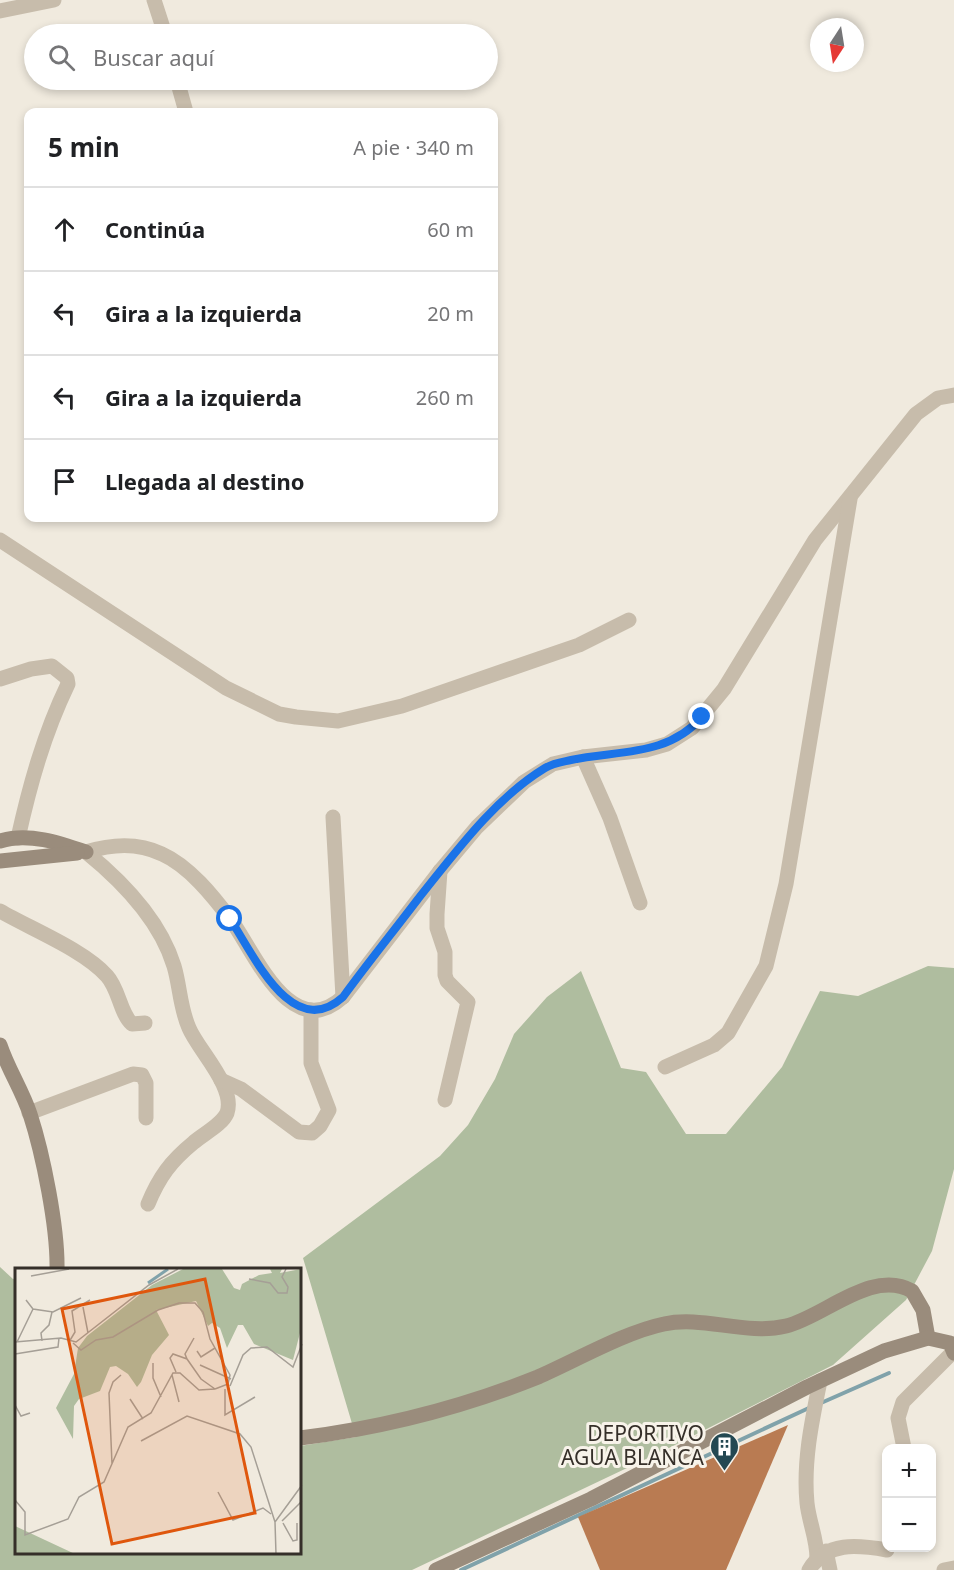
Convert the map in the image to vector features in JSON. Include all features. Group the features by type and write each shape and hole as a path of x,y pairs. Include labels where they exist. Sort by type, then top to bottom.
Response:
{"main road":[{"path":"0,841 18,838 51,841 86,852"},
{"path":"0,861 86,852"},
{"path":"0,1045 29,1113 45,1180 57,1268"},
{"path":"302,1438 344,1433 476,1399 665,1323 778,1328 819,1314 846,1296 879,1286 898,1286 912,1291 923,1310 928,1338"},
{"path":"436,1570 591,1499 819,1388 902,1344 928,1338 950,1343 953,1352"}],"street":[{"path":"0,11 54,0"},
{"path":"154,0 162,24"},
{"path":"180,90 185,108"},
{"path":"86,852 109,845 139,846 162,854 184,867 230,919 278,990 291,1003 311,1010 329,1008 343,997 440,871 477,827 524,782 549,766 583,758 646,750 667,744 692,728 724,689 798,564 850,496 922,408 938,398 954,395"},
{"path":"665,1067 714,1045 728,1033 766,966 786,884 850,496"},
{"path":"0,540 226,688 279,714 296,717 338,721 402,706 579,645 628,621"},
{"path":"0,679 31,669 52,666 67,678 68,684 48,726 32,775 18,838"},
{"path":"583,758 610,819 640,903"},
{"path":"333,817 343,997"},
{"path":"86,852 112,873 161,935 173,963 189,1029 221,1080 228,1109 225,1117 193,1142 161,1175 148,1204"},
{"path":"440,871 436,914 437,928 445,952 445,975 447,981 468,1002 445,1100"},
{"path":"0,911 93,963 108,977 119,996 128,1020 132,1024 145,1023"},
{"path":"221,1080 241,1089 299,1132 312,1133 320,1126 329,1110 311,1063 311,1010"},
{"path":"29,1113 133,1074 142,1075 146,1083 146,1118"},
{"path":"903,1444 898,1418 903,1402 953,1352"},
{"path":"817,1560 817,1542 807,1500 808,1456 819,1388"},
{"path":"817,1560 858,1546 882,1549"},
{"path":"817,1560 830,1570"},
{"path":"944,1570 954,1568"}],"green space":[{"path":"928,966 954,968 954,1169 932,1251 906,1300 833,1365 667,1449 412,1570 0,1570 0,1267 15,1278 15,1555 302,1555 302,1446 356,1437 303,1258 440,1156 468,1125 495,1079 514,1034 547,997 581,971 621,1068 646,1072 686,1134 726,1134 782,1067 820,991 858,996"}],"building":[{"name":"DEPORTIVO AGUA BLANCA","path":"788,1425 726,1570 600,1570 578,1517"}],"waterway":[{"path":"821,1403 889,1373"},
{"path":"461,1570 811,1407"}],"place":[{"name":"DEPORTIVO AGUA BLANCA","path":"725,1472"}],"route":[{"path":"230,919 267,975 291,1003 318,1011 329,1008 343,997 440,871 477,827 524,782 553,764 646,750 667,744 683,736 702,717"}]}
